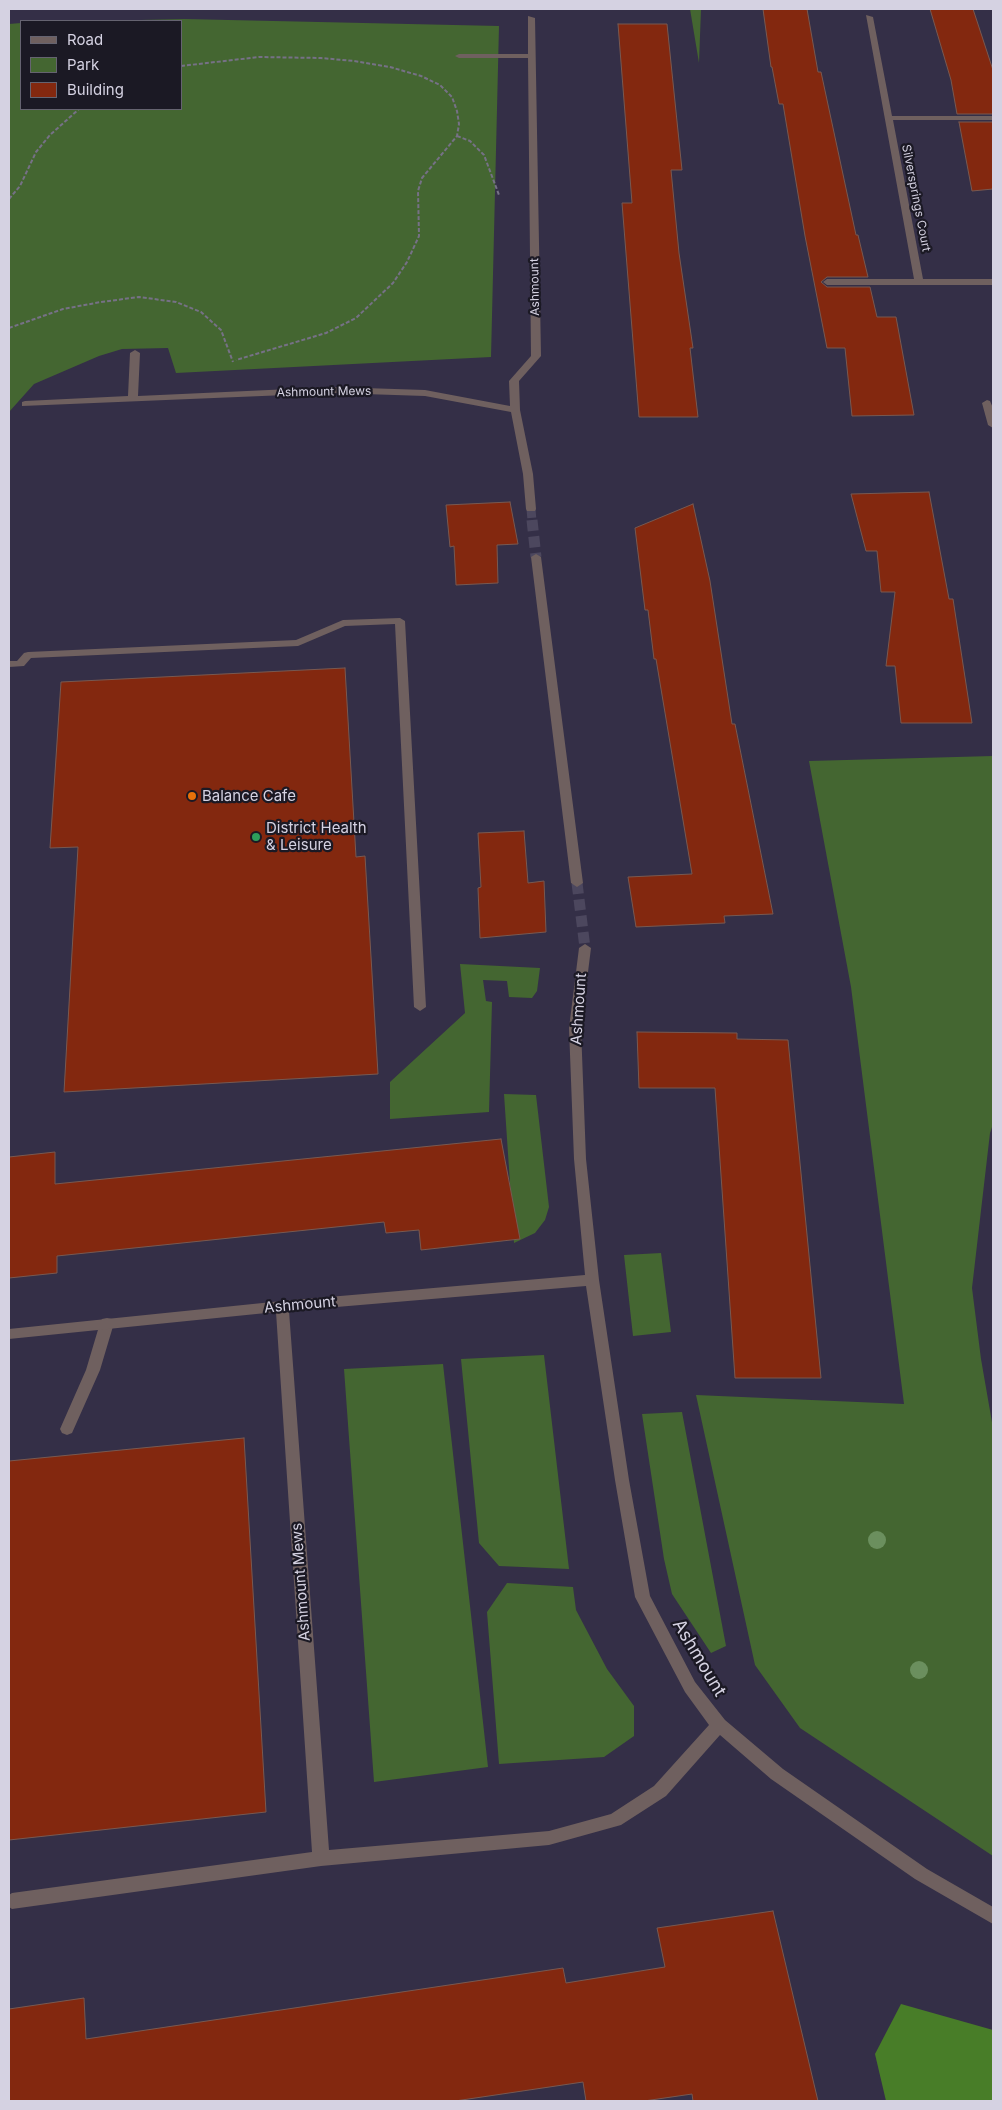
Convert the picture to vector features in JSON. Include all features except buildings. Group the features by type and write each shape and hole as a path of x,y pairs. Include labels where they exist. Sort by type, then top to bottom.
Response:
{"street":[{"name":"Silversprings Court","path":"869,17 918,282"},
{"name":"Ashmount","path":"531,18 536,356 514,381 514,410 528,474 531,509"},
{"path":"459,56 532,56"},
{"path":"888,118 993,118"},
{"path":"827,282 993,282"},
{"path":"133,399 135,353"},
{"name":"Ashmount Mews","path":"25,404 334,390 425,393 514,410"},
{"path":"987,403 993,426"},
{"path":"536,557 577,883"},
{"path":"9,664 20,664 28,655 298,643 343,623 400,621 420,1007"},
{"name":"Ashmount","path":"584,948 575,1028 580,1159 592,1280 622,1480 643,1597 690,1687 719,1725 776,1774 921,1874 993,1916"},
{"name":"Ashmount","path":"9,1334 282,1306 592,1280"},
{"name":"Ashmount Mews","path":"282,1306 321,1858"},
{"path":"67,1429 92,1370 107,1323"},
{"path":"12,1901 321,1858 549,1838 615,1820 660,1791 719,1725"}],"path":[{"path":"182,66 214,61 288,57 354,61 390,67 428,79 440,85 452,97 460,124 457,136 422,178 418,191 419,236 407,262 393,282 375,301 356,318 326,333 232,361"},
{"path":"9,199 20,186 36,152 50,134 77,110"},
{"path":"457,136 470,141 484,155 496,191 506,204 515,209 534,211"},
{"path":"9,328 63,309 101,302 139,298 176,302 201,312 221,330 241,394"}],"green space":[{"path":"690,9 701,9 699,63"},
{"path":"184,19 499,26 491,357 176,373 168,348 122,349 99,356 34,384 9,412 9,24 20,23 20,110 182,110 182,20 140,20"},
{"path":"993,756 993,1124 990,1133 972,1288 981,1359 993,1428 993,1856 800,1728 755,1665 696,1395 904,1404 851,987 809,761"},
{"path":"460,964 540,968 537,991 532,998 509,997 507,981 483,980 486,1001 492,1002 489,1112 390,1119 390,1082 465,1013"},
{"path":"504,1094 536,1095 549,1207 545,1220 535,1233 514,1243"},
{"path":"661,1253 671,1332 633,1336 624,1255"},
{"path":"544,1355 569,1569 499,1566 479,1543 461,1359"},
{"path":"443,1364 488,1767 374,1782 344,1369"},
{"path":"682,1412 726,1646 711,1653 672,1594 664,1559 642,1414"},
{"path":"507,1583 573,1587 576,1610 607,1669 634,1706 634,1736 604,1757 499,1764 487,1612"},
{"path":"901,2004 993,2030 993,2101 886,2101 875,2054"}],"tunnel":[{"path":"531,509 532,521"},
{"path":"532,520 536,557"},
{"path":"577,883 585,948"}],"place":[{"name":"Balance Cafe","path":"192,796"},
{"name":"District Health & Leisure","path":"256,837"}]}
